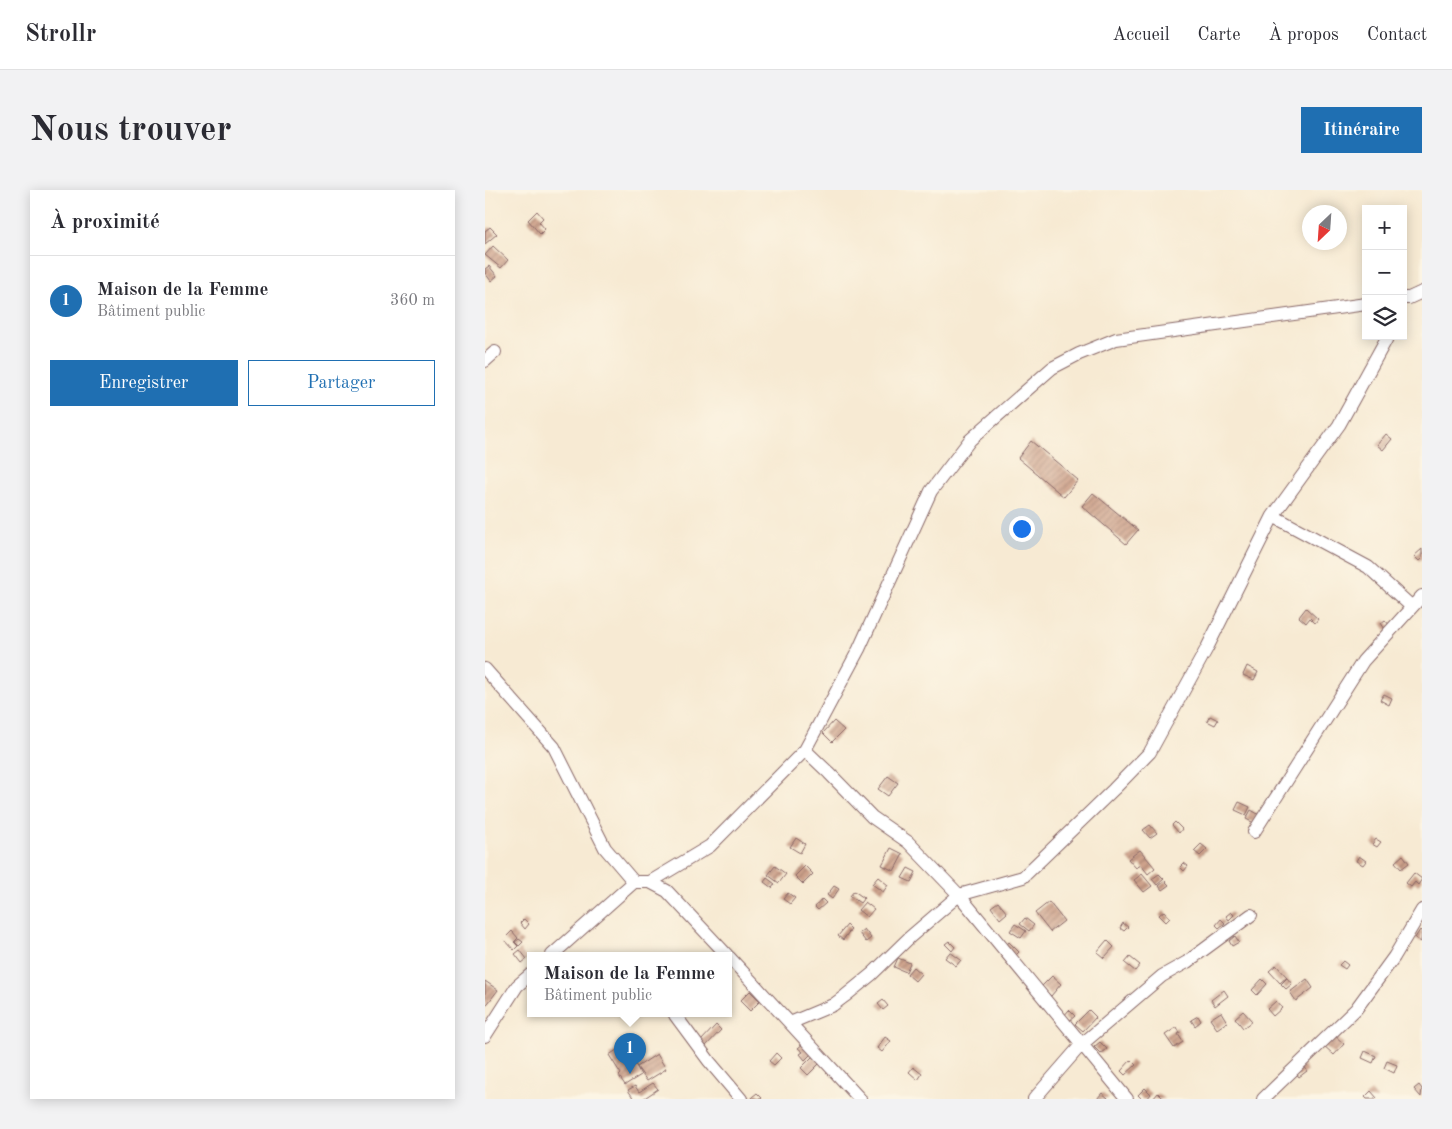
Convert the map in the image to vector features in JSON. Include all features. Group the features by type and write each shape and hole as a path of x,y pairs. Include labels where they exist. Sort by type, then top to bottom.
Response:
{"street":[{"path":"1407,300 1422,292"},
{"path":"650,882 710,846 805,750 859,649 931,491 970,440 1052,368 1079,354 1116,340 1362,305"},
{"path":"790,1023 833,1004 845,996 959,895 1023,877 1150,752 1207,648 1273,516 1339,425 1386,340"},
{"path":"485,361 495,352"},
{"path":"1273,516 1369,567 1412,607"},
{"path":"1254,832 1363,661 1422,596"},
{"path":"485,669 554,747 605,848 634,882"},
{"path":"805,750 872,817 908,842 959,895 1127,1099"},
{"path":"555,952 634,882 650,882 667,891 724,952"},
{"path":"1263,1099 1356,1009 1394,957 1422,910"},
{"path":"1034,1099 1081,1045 1162,976 1187,962 1251,915"},
{"path":"732,960 860,1099"},
{"path":"485,1036 517,986 527,977"},
{"path":"676,1017 709,1061 741,1099"}],"building":[{"path":"537,211 543,218 539,222 545,229 540,234 528,220"},
{"path":"490,227 497,234 485,244 485,231"},
{"path":"493,246 508,260 501,268 485,255"},
{"path":"489,266 497,276 491,281 485,273 485,269"},
{"path":"1386,434 1392,439 1383,450 1377,445"},
{"path":"1031,441 1078,480 1064,497 1018,458"},
{"path":"1093,493 1138,530 1126,544 1082,506"},
{"path":"1422,549 1422,558 1419,561 1414,556"},
{"path":"1306,608 1318,619 1315,623 1310,618 1306,623 1299,617"},
{"path":"1385,620 1391,627 1386,631 1381,623"},
{"path":"1247,666 1258,672 1254,680 1243,675"},
{"path":"1384,694 1392,698 1389,705 1380,700"},
{"path":"1210,716 1218,720 1215,725 1207,721"},
{"path":"834,721 844,730 832,742 823,733"},
{"path":"888,776 898,783 888,796 878,789"},
{"path":"1239,802 1250,807 1246,815 1235,810"},
{"path":"1251,810 1258,814 1254,823 1246,819"},
{"path":"1175,822 1182,829 1179,833 1172,825"},
{"path":"1150,825 1157,833 1150,838 1143,830"},
{"path":"796,838 805,844 800,853 790,847"},
{"path":"1376,839 1381,842 1377,847 1372,844"},
{"path":"1201,844 1207,849 1200,856 1194,851"},
{"path":"891,848 903,854 894,871 882,865"},
{"path":"1140,850 1155,868 1148,874 1141,865 1136,868 1128,859"},
{"path":"1403,855 1409,863 1401,869 1395,862"},
{"path":"1359,856 1366,861 1363,865 1356,861"},
{"path":"1184,863 1188,866 1184,871 1180,867"},
{"path":"775,866 786,874 779,883 768,875"},
{"path":"805,866 813,874 803,884 795,876"},
{"path":"908,868 916,872 911,882 902,878"},
{"path":"1414,873 1422,879 1418,885 1415,882 1411,887 1406,883"},
{"path":"1142,874 1152,886 1144,892 1134,880"},
{"path":"1159,874 1164,879 1157,885 1152,879"},
{"path":"878,877 888,885 883,892 872,884"},
{"path":"767,878 775,884 772,888 764,882"},
{"path":"1165,881 1169,885 1162,890 1159,886"},
{"path":"834,886 839,889 832,899 827,895"},
{"path":"854,891 864,898 860,903 850,896"},
{"path":"788,893 795,898 790,904 783,899"},
{"path":"822,899 826,903 818,910 815,907"},
{"path":"865,902 874,909 867,917 858,910"},
{"path":"998,902 1007,913 1000,919 991,907"},
{"path":"1049,902 1064,921 1050,932 1035,913"},
{"path":"1164,911 1170,918 1166,922 1159,915"},
{"path":"1231,912 1234,915 1229,920 1226,916"},
{"path":"1025,918 1034,925 1029,931 1020,924"},
{"path":"524,919 529,924 525,929 520,923"},
{"path":"1221,919 1225,923 1219,928 1216,925"},
{"path":"1123,923 1128,927 1124,931 1120,928"},
{"path":"1015,924 1026,931 1021,938 1010,931"},
{"path":"847,925 851,929 843,940 838,936"},
{"path":"864,929 871,938 866,942 859,933"},
{"path":"1420,930 1422,932 1421,942 1415,938"},
{"path":"512,931 518,938 514,942 518,946 514,950 504,939"},
{"path":"1235,936 1239,942 1232,946 1229,941"},
{"path":"519,939 523,942 519,946 515,942"},
{"path":"1107,940 1114,947 1104,958 1097,952"},
{"path":"949,941 955,947 952,951 945,944"},
{"path":"1009,942 1019,952 1012,959 1002,950"},
{"path":"520,950 527,959 522,963 515,954"},
{"path":"950,952 961,960 956,966 945,958"},
{"path":"1130,957 1140,965 1135,971 1125,963"},
{"path":"898,958 910,963 906,972 894,967"},
{"path":"1343,961 1348,965 1345,969 1339,965"},
{"path":"1276,965 1287,977 1280,983 1269,971"},
{"path":"913,967 921,974 915,981 907,974"},
{"path":"1052,976 1061,984 1051,996 1041,987"},
{"path":"1287,978 1292,984 1286,989 1281,984"},
{"path":"1262,979 1267,984 1257,995 1252,990"},
{"path":"1307,979 1313,988 1296,1001 1290,992"},
{"path":"485,981 498,990 485,1007"},
{"path":"1224,990 1228,996 1215,1006 1211,1000"},
{"path":"750,991 760,1001 750,1011 740,1001"},
{"path":"883,1000 888,1006 883,1010 878,1004"},
{"path":"1276,1001 1282,1008 1273,1016 1267,1009"},
{"path":"1069,1010 1075,1016 1068,1022 1063,1017"},
{"path":"1089,1010 1096,1017 1083,1031 1075,1024"},
{"path":"1243,1011 1252,1021 1243,1028 1235,1018"},
{"path":"1221,1012 1227,1022 1217,1029 1210,1019"},
{"path":"1198,1016 1201,1021 1195,1026 1191,1020"},
{"path":"716,1025 721,1030 705,1047 700,1042"},
{"path":"1177,1027 1180,1033 1178,1034 1183,1042 1174,1048 1165,1035"},
{"path":"1332,1033 1344,1044 1334,1055 1322,1044"},
{"path":"885,1037 891,1041 882,1052 877,1048"},
{"path":"1100,1042 1107,1049 1101,1054 1094,1047"},
{"path":"803,1044 812,1053 805,1060 800,1054 803,1052 798,1048"},
{"path":"625,1045 641,1075 625,1085 619,1076 621,1074 609,1055"},
{"path":"1365,1051 1376,1056 1373,1063 1362,1058"},
{"path":"776,1053 781,1058 774,1065 769,1061"},
{"path":"657,1054 666,1069 647,1081 637,1067"},
{"path":"813,1056 820,1063 808,1075 801,1068"},
{"path":"1131,1060 1136,1065 1125,1075 1121,1071"},
{"path":"1387,1061 1397,1065 1394,1073 1384,1068"},
{"path":"1304,1065 1307,1071 1299,1077 1295,1072"},
{"path":"913,1067 922,1074 918,1080 909,1072"},
{"path":"653,1083 658,1089 643,1099 634,1099 628,1090 635,1086 639,1092"},
{"path":"1419,1085 1422,1089 1421,1097 1414,1089"},
{"path":"1145,1088 1151,1094 1147,1099 1142,1099 1138,1095"},
{"path":"1371,1091 1376,1099 1367,1099 1365,1097"},
{"path":"757,1093 761,1099 754,1099 752,1097"},
{"path":"1102,1093 1108,1098 1097,1099"},
{"path":"1158,1093 1164,1099 1153,1099"}],"place":[{"name":"Maison de la Femme","path":"630,1074"}]}
